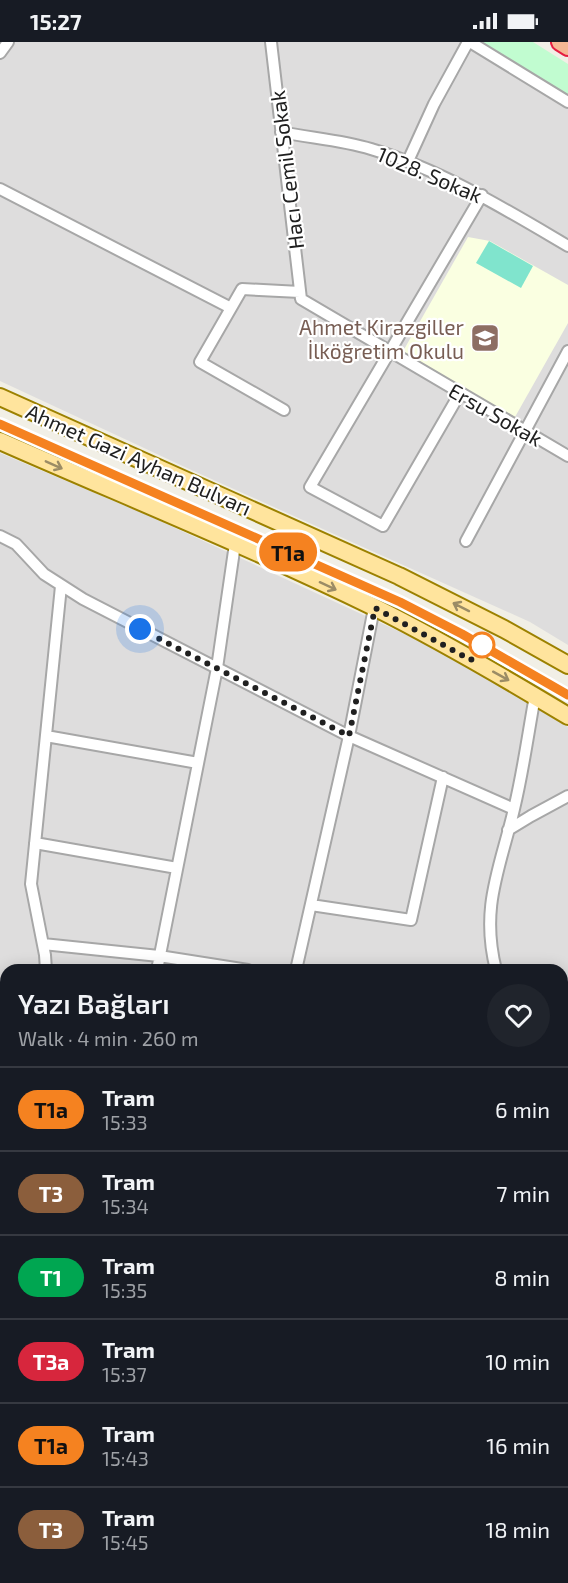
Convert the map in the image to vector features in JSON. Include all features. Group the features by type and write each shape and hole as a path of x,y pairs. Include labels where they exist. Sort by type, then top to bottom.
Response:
{"highway":[{"path":"560,42 568,46"}],"main road":[{"name":"Ahmet Gazi Ayhan Bulvarı","path":"0,397 399,576 568,664"},
{"name":"Ahmet Gazi Ayhan Bulvarı","path":"0,441 375,608 568,716"}],"street":[{"path":"0,53 8,42"},
{"name":"Hacı Cemil Sokak","path":"271,42 301,295"},
{"path":"408,161 434,104 469,42 568,102"},
{"name":"1028. Sokak","path":"281,132 369,148 408,161 482,195 568,246"},
{"path":"0,189 231,308"},
{"path":"460,393 383,526 310,487 482,195"},
{"path":"284,410 200,362 242,289 301,295"},
{"name":"Ersu Sokak","path":"301,295 390,351 568,456"},
{"path":"466,541 568,351"},
{"path":"0,536 16,543 39,569 82,599 349,736 514,809"},
{"path":"158,964 217,668 235,544"},
{"path":"45,964 31,884 61,586"},
{"path":"297,964 349,736 375,608"},
{"path":"495,964 490,931 491,897 514,809 535,696"},
{"path":"46,736 198,763"},
{"path":"311,905 411,920 443,777"},
{"path":"508,830 568,796"},
{"path":"35,843 177,868"},
{"path":"43,944 159,956 210,964"}],"shaded area":[{"path":"0,42 481,42 568,93 568,645 530,622 0,381"},
{"name":"Ahmet Kirazgiller İlköğretim Okulu","path":"468,237 490,241 568,285 568,323 515,417 402,353"},
{"path":"0,453 147,515 435,648 568,727 568,964 0,964"}],"green space":[{"path":"482,42 533,42 568,64 568,95"},
{"path":"489,241 533,266 521,288 476,263"}],"tram line":[{"path":"0,424 400,602 462,634 568,695"},
{"name":"T1a","path":"0,424 400,602 462,634 568,695"}],"place":[{"name":"Ahmet Kirazgiller İlköğretim Okulu","path":"485,338"}],"route":[{"path":"140,629 349,736 375,608 471,660 482,645"}]}
